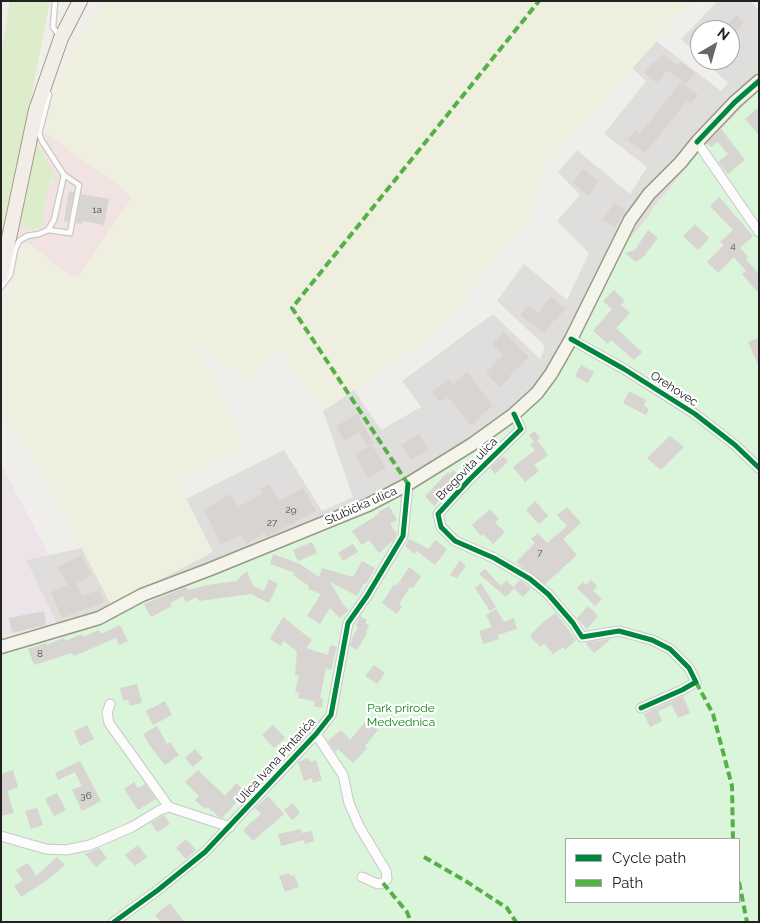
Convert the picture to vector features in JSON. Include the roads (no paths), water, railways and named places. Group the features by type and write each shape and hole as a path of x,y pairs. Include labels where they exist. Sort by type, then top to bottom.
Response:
{"main road":[{"path":"1,276 30,137 45,81 60,38 80,1"},
{"name":"Stubička ulica","path":"1,647 100,618 142,595 368,506 471,445 514,414 537,393 551,374 630,220 649,194 681,162 735,102 759,81"}],"street":[{"path":"697,142 759,232"},
{"name":"Orehovec","path":"570,338 624,369 695,414 735,445 759,468"},
{"name":"Bregovita ulica","path":"514,414 521,429 469,480 438,514 441,527 455,541 494,558 530,579 548,594 573,623 582,637 619,631 652,640 670,649 689,668 696,682 641,708"},
{"name":"Ulica Ivana Pintarića","path":"114,922 205,852 316,734 331,715 348,622 367,596 402,536 408,484"},
{"path":"110,704 107,713 109,723 168,807 230,827"},
{"name":"Ulica Ivana Pintarića","path":"316,734 343,775 349,803 359,826 386,871 386,879 383,883 378,884 362,877"},
{"path":"1,836 46,849 66,850 90,845 132,828 168,807"}],"lane":[{"path":"55,1 53,27 60,38"},
{"path":"1,287 10,274 15,250 19,242 27,236 48,230 70,233 79,185 64,175 39,134 49,95 45,81"},
{"path":"48,230 54,220 64,175"}],"park label":[{"name":"Park prirode Medvednica","path":"401,715"}]}
